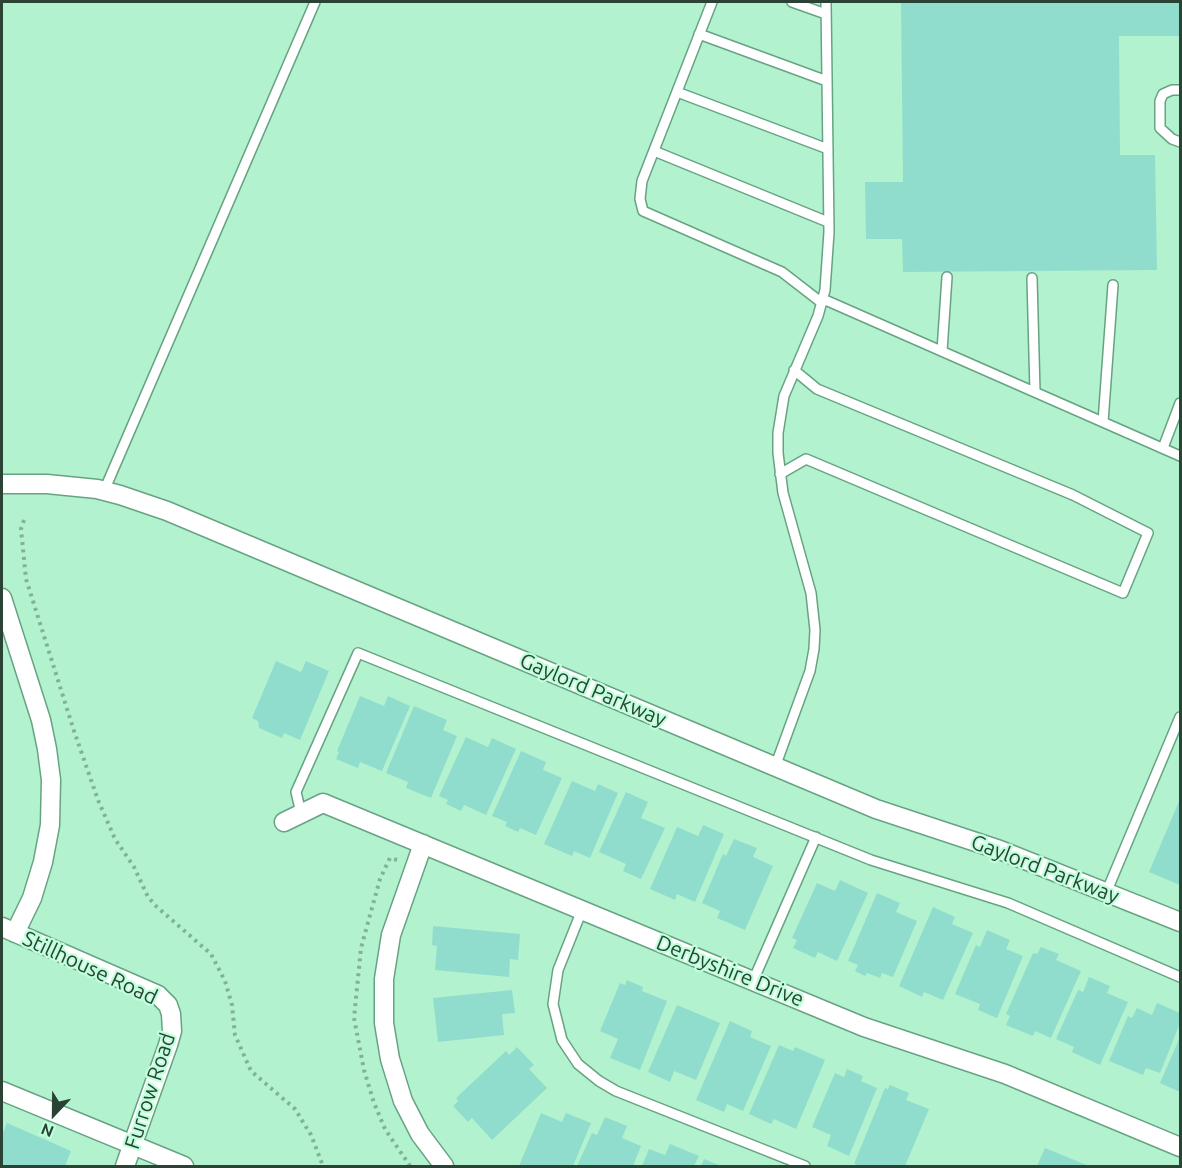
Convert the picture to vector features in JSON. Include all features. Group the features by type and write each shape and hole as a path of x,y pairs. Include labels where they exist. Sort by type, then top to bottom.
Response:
{"street":[{"name":"Gaylord Parkway","path":"2,484 47,484 104,491 167,511 876,809 1000,850 1180,922"},
{"path":"2,598 41,720 51,780 50,825 44,862 29,905 8,930"},
{"name":"Derbyshire Drive","path":"284,822 323,803 864,1027 1005,1074 1180,1147"},
{"path":"423,844 389,946 384,979 384,1023 390,1059 404,1101 420,1134 444,1167"},
{"name":"Stillhouse Road","path":"8,930 158,995 168,1005 171,1014"},
{"name":"Furrow Road","path":"125,1167 168,1045 171,1014"},
{"path":"2,1091 184,1167"}],"lane":[{"path":"104,491 315,2"},
{"path":"712,2 642,181 640,199 643,211 782,272 822,301 1180,456"},
{"path":"792,2 826,14"},
{"path":"775,767 810,671 814,650 815,630 811,593 785,502 780,474 778,432 780,414 794,370 822,301 827,268 826,2"},
{"path":"699,34 827,81"},
{"path":"1180,90 1172,90 1163,94 1160,101 1160,128 1172,139 1180,142"},
{"path":"677,92 828,149"},
{"path":"654,151 828,222"},
{"path":"942,351 947,277"},
{"path":"1032,278 1035,392"},
{"path":"1103,422 1113,285"},
{"path":"780,474 806,459 1123,593 1148,533 1073,495 816,389 794,370"},
{"path":"1162,448 1180,403"},
{"path":"302,813 296,792 358,653 871,860 1008,903 1180,977"},
{"path":"1106,893 1180,717"},
{"path":"753,981 816,837"},
{"path":"582,910 558,970 553,996 557,1027 572,1057 588,1073 616,1091 805,1167"}],"path":[{"path":"24,520 21,529 26,579 74,731 98,800 115,839 134,867 148,897 211,954 225,981 232,1005 235,1035 251,1071 295,1109 311,1135 323,1167"}],"building":[{"path":"901,2 1180,2 1180,36 1119,36 1120,155 1155,155 1157,270 903,272 902,239 866,239 865,182 903,182"},
{"path":"276,661 301,672 306,661 329,671 300,740 284,733 282,738 259,728 258,721 252,718"},
{"path":"360,696 384,706 388,696 410,706 382,771 360,762 358,768 336,759 339,752 337,751"},
{"path":"414,706 447,720 443,730 457,736 431,798 406,788 408,782 386,773"},
{"path":"466,737 488,747 492,738 516,749 486,815 464,805 461,811 446,804 448,800 439,796"},
{"path":"521,751 546,762 543,770 562,778 536,835 520,828 518,832 505,826 507,822 492,816"},
{"path":"572,781 595,791 598,784 618,793 590,858 574,851 572,856 544,844"},
{"path":"626,792 648,802 641,818 665,828 641,879 623,871 626,864 599,852"},
{"path":"1180,799 1180,885 1149,872"},
{"path":"703,825 724,834 695,902 677,894 675,900 650,889 677,827 698,836"},
{"path":"734,839 757,848 753,857 773,866 745,930 717,918 720,911 702,903 723,854 726,856"},
{"path":"840,880 868,893 837,961 818,952 815,958 793,948 797,940 792,938 817,883 835,891"},
{"path":"877,893 900,903 896,912 917,921 893,977 882,973 880,978 867,973 865,976 855,971 858,965 848,961"},
{"path":"933,907 955,917 952,924 973,933 943,1000 924,992 922,997 899,986"},
{"path":"433,926 520,934 518,960 510,959 509,977 435,970 437,946 432,945"},
{"path":"987,930 1010,940 1006,949 1023,956 997,1018 978,1010 980,1004 955,994 976,945 980,947"},
{"path":"1041,947 1059,954 1056,960 1081,971 1051,1038 1035,1031 1033,1036 1006,1025 1010,1016 1006,1014 1033,953 1037,954"},
{"path":"1089,977 1110,986 1107,993 1128,1002 1100,1065 1072,1052 1074,1047 1056,1039 1078,990 1083,992"},
{"path":"627,980 643,987 642,991 667,1001 640,1070 610,1058 618,1039 600,1031 620,983 625,985"},
{"path":"512,990 515,1013 502,1014 504,1035 438,1042 433,998"},
{"path":"1157,1003 1180,1013 1180,1023 1160,1073 1146,1068 1143,1075 1109,1061 1128,1016 1132,1018 1137,1008 1152,1015"},
{"path":"677,1005 720,1023 696,1080 674,1071 670,1082 648,1072"},
{"path":"730,1021 752,1031 750,1037 771,1046 743,1111 727,1104 724,1112 696,1100"},
{"path":"1180,1037 1180,1092 1160,1083"},
{"path":"779,1045 793,1051 795,1047 825,1060 796,1129 774,1119 771,1124 749,1114"},
{"path":"517,1047 534,1065 529,1069 547,1088 492,1140 472,1118 468,1122 453,1106 458,1101 456,1098 506,1051 509,1055"},
{"path":"847,1069 863,1076 861,1081 877,1088 849,1156 827,1146 831,1135 812,1127 835,1073 844,1077"},
{"path":"890,1085 909,1093 906,1100 929,1109 905,1166 854,1164 885,1088 888,1089"},
{"path":"541,1113 562,1122 566,1113 591,1123 573,1166 519,1166"},
{"path":"605,1117 627,1126 622,1138 641,1146 633,1166 577,1166 592,1133 597,1135"},
{"path":"7,1123 71,1151 65,1166 2,1166 2,1135"},
{"path":"670,1144 699,1156 694,1166 642,1166 649,1149 665,1155"},
{"path":"1045,1148 1089,1166 1037,1166"},
{"path":"704,1159 721,1166 701,1166"}]}
